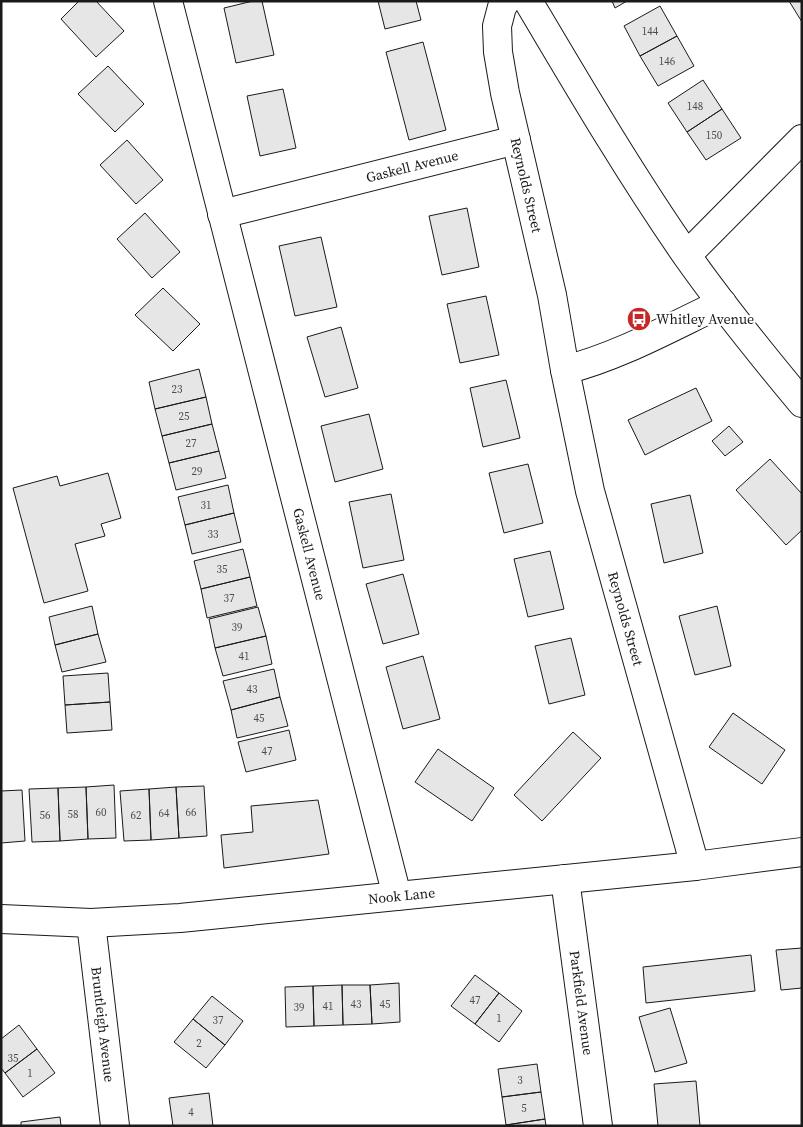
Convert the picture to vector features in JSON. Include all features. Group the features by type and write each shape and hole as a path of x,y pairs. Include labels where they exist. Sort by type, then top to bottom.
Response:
{"street":[{"name":"Gaskell Avenue","path":"168,1 398,896"},
{"name":"Reynolds Street","path":"506,1 502,7 497,26 498,52 516,140 552,295 565,370 590,491 695,866"},
{"path":"528,1 599,120 687,255 764,358 802,402"},
{"path":"687,255 802,139"},
{"name":"Gaskell Avenue","path":"222,214 516,140"},
{"path":"565,370 586,364 623,349 722,303"},
{"name":"Nook Lane","path":"1,919 91,923 180,918 695,866 802,852"},
{"name":"Parkfield Avenue","path":"565,879 598,1126"},
{"name":"Bruntleigh Avenue","path":"91,923 115,1126"}],"building":[{"path":"79,1 96,1 124,31 96,57 61,19"},
{"path":"253,1 262,1 274,55 236,63 224,8"},
{"path":"378,1 416,1 421,20 385,29"},
{"path":"612,1 627,1 615,8"},
{"path":"789,1 802,1 802,22"},
{"path":"660,6 677,36 640,56 624,26"},
{"path":"677,36 694,66 658,86 640,56"},
{"path":"423,42 446,130 409,140 386,52"},
{"path":"108,66 144,104 115,132 78,94"},
{"path":"703,80 722,109 687,132 668,103"},
{"path":"283,89 296,148 260,156 247,96"},
{"path":"722,109 741,138 706,160 687,132"},
{"path":"127,140 163,180 136,204 100,165"},
{"path":"467,208 479,267 442,275 429,216"},
{"path":"145,213 180,252 152,278 117,239"},
{"path":"321,237 337,307 295,316 279,246"},
{"path":"163,288 200,324 173,351 135,315"},
{"path":"486,296 499,355 460,363 447,304"},
{"path":"341,327 358,388 325,397 307,337"},
{"path":"199,369 206,397 155,409 149,382"},
{"path":"506,380 520,438 483,447 470,388"},
{"path":"696,388 712,421 645,455 628,420"},
{"path":"206,397 212,424 162,436 155,409"},
{"path":"369,414 383,469 335,482 321,426"},
{"path":"212,424 219,451 169,463 162,436"},
{"path":"729,426 743,442 725,456 712,441"},
{"path":"219,451 226,478 176,490 169,463"},
{"path":"770,459 802,494 802,530 786,545 736,490"},
{"path":"528,464 543,523 504,533 489,473"},
{"path":"108,473 121,518 101,524 105,536 75,544 88,591 44,603 13,488 57,476 60,486"},
{"path":"228,485 234,513 185,525 178,497"},
{"path":"391,494 404,560 363,568 349,502"},
{"path":"690,495 703,553 664,563 651,504"},
{"path":"234,513 241,542 192,554 185,525"},
{"path":"243,549 250,577 201,589 194,561"},
{"path":"550,551 564,609 528,617 514,559"},
{"path":"403,574 419,634 383,644 366,584"},
{"path":"250,577 257,606 207,618 201,589"},
{"path":"92,606 98,634 55,645 49,617"},
{"path":"717,606 731,666 695,675 679,616"},
{"path":"258,607 266,636 215,648 209,619"},
{"path":"98,634 106,662 62,672 55,645"},
{"path":"266,636 272,664 223,676 215,648"},
{"path":"571,638 585,695 549,704 535,646"},
{"path":"423,656 440,719 403,729 386,667"},
{"path":"274,669 280,697 231,710 223,681"},
{"path":"108,673 110,702 65,705 63,676"},
{"path":"280,697 288,726 237,738 231,710"},
{"path":"110,702 112,730 67,733 65,705"},
{"path":"733,713 785,750 762,784 709,747"},
{"path":"289,730 296,760 246,772 238,742"},
{"path":"573,732 601,758 542,821 514,795"},
{"path":"438,749 494,788 472,821 415,782"},
{"path":"114,785 116,838 88,839 86,787"},
{"path":"204,786 207,836 179,838 176,787"},
{"path":"86,787 88,839 60,841 58,788"},
{"path":"176,787 179,838 151,840 149,789"},
{"path":"58,788 60,841 32,842 29,789"},
{"path":"149,789 151,840 124,841 120,791"},
{"path":"22,790 25,841 1,843 1,791"},
{"path":"318,800 329,854 224,868 221,835 253,832 251,806"},
{"path":"802,948 802,988 781,990 776,950"},
{"path":"751,955 755,991 646,1003 643,967"},
{"path":"475,975 499,993 475,1024 451,1006"},
{"path":"399,983 400,1022 372,1024 370,985"},
{"path":"342,985 370,985 372,1024 343,1025"},
{"path":"342,985 343,1025 314,1026 313,986"},
{"path":"313,986 314,1026 286,1027 285,987"},
{"path":"499,993 522,1011 499,1042 475,1024"},
{"path":"212,996 243,1021 225,1045 193,1019"},
{"path":"670,1008 687,1063 655,1072 639,1017"},
{"path":"193,1019 225,1045 206,1068 174,1042"},
{"path":"19,1025 37,1049 5,1073 1,1068 1,1039"},
{"path":"37,1049 55,1073 23,1097 5,1073"},
{"path":"537,1064 541,1092 502,1097 498,1069"},
{"path":"696,1081 700,1126 658,1126 654,1084"},
{"path":"541,1092 545,1119 506,1125 502,1097"},
{"path":"209,1093 213,1126 173,1126 169,1098"},
{"path":"60,1117 61,1126 21,1126 21,1122"},
{"path":"545,1119 546,1126 506,1126 506,1125"}],"place":[{"name":"Whitley Avenue","path":"639,319"}]}
